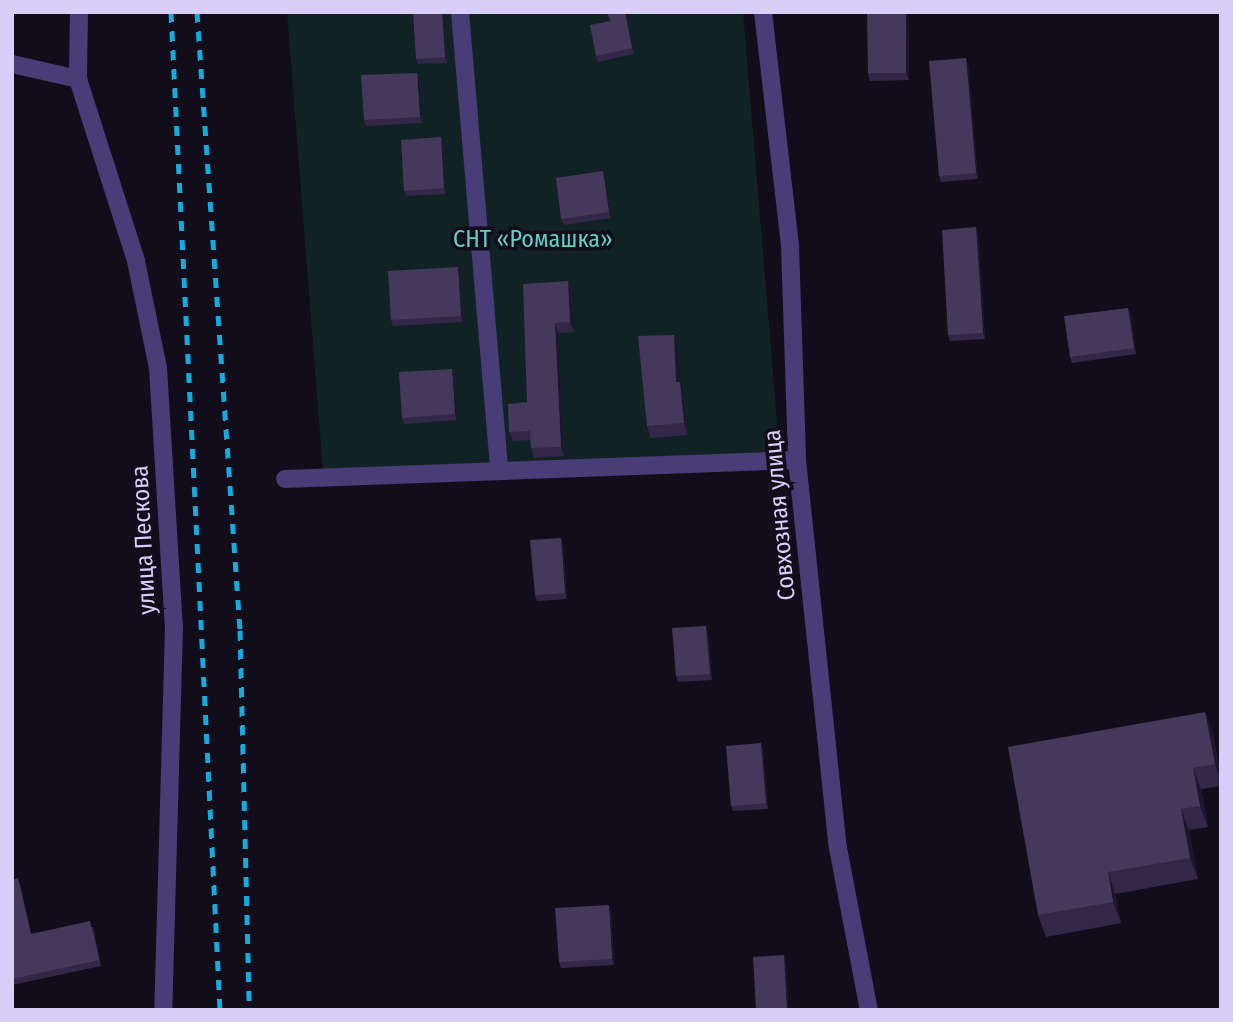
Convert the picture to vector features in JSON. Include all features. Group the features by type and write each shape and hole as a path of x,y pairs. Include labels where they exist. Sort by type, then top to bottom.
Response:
{"street":[{"name":"улица Пескова","path":"79,12 78,79 136,261 158,368 174,626 163,1010"},
{"path":"460,12 499,469"},
{"name":"Совхозная улица","path":"763,12 790,246 797,460 838,848 869,1010"},
{"path":"12,64 78,79"},
{"path":"285,479 797,460"}],"green space":[{"name":"СНТ «Ромашка»","path":"287,12 743,12 780,459 324,484"}],"building":[{"path":"413,12 442,12 445,57 416,59"},
{"path":"607,12 625,12 632,48 596,56 590,25 611,21"},
{"path":"867,12 906,12 906,73 868,73"},
{"path":"966,58 976,173 939,176 929,61"},
{"path":"417,73 420,117 364,120 361,75"},
{"path":"441,137 444,188 404,191 401,140"},
{"path":"603,171 609,212 561,219 556,178"},
{"path":"976,227 983,333 948,335 942,230"},
{"path":"458,267 461,316 391,320 388,271"},
{"path":"568,281 570,322 555,323 561,447 531,448 530,431 509,432 508,404 527,402 523,284"},
{"path":"1128,308 1134,348 1070,357 1064,316"},
{"path":"674,335 676,382 680,382 684,423 647,426 638,336"},
{"path":"452,369 455,414 402,418 399,372"},
{"path":"561,538 565,593 535,595 530,540"},
{"path":"706,626 710,674 676,676 672,628"},
{"path":"1205,712 1215,764 1193,768 1200,806 1181,809 1190,858 1108,872 1113,902 1038,915 1008,747"},
{"path":"761,743 766,803 731,806 726,746"},
{"path":"18,878 31,934 90,921 99,960 12,979 12,880"},
{"path":"609,905 612,959 559,962 555,908"},
{"path":"784,955 787,1010 756,1010 753,957"}],"railway":[{"path":"171,12 220,1010"},
{"path":"197,12 240,630 249,1010"}]}
